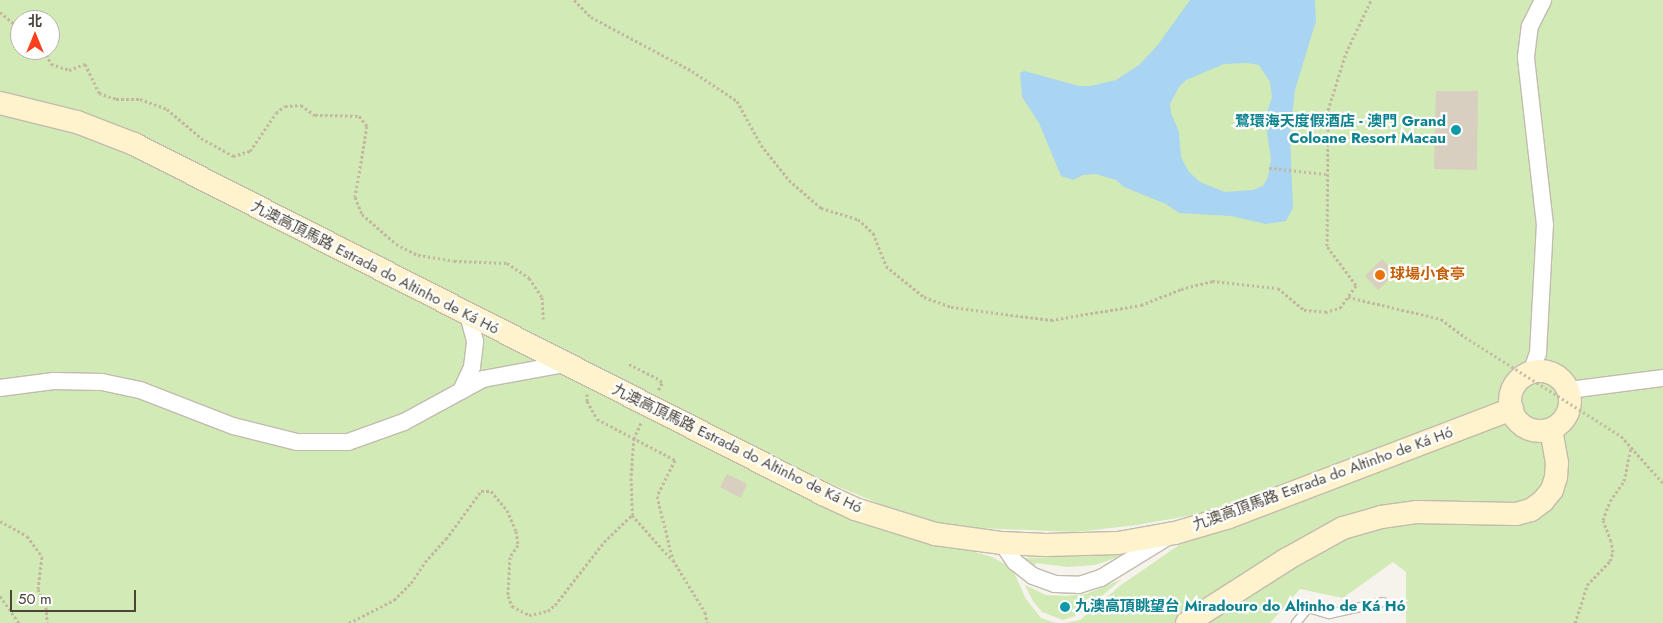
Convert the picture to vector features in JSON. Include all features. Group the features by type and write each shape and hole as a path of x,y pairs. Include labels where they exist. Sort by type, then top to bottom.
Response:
{"main road":[{"name":"九澳高頂馬路 Estrada do Altinho de Ká Hó","path":"0,103 77,122 134,144 585,375 855,509 935,534 1002,543 1046,545 1118,543 1175,533 1229,517 1512,409"},
{"path":"1539,366 1560,378 1569,390 1570,406 1567,414 1563,420 1550,430 1526,427 1520,422 1512,409 1510,400 1516,383 1539,366"},
{"path":"1187,623 1295,554 1343,528 1381,516 1416,512 1516,514 1532,510 1544,501 1552,490 1556,478 1557,463 1550,430"}],"street":[{"path":"1539,366 1545,226 1526,57 1530,26 1543,0"},
{"path":"461,391 472,367 474,340 468,315"},
{"path":"0,388 54,381 102,382 140,390 233,426 297,442 348,442 404,422 483,379 564,364"},
{"path":"1569,390 1663,378"},
{"path":"1002,543 1015,562 1033,576 1055,584 1079,585 1101,578 1175,533"}],"lane":[{"path":"1296,623 1308,608 1328,614 1384,602"}],"path":[{"path":"574,0 591,17 692,71 736,101 761,145 789,180 821,208 858,219 873,233 886,266 924,297 951,307 1051,320 1140,306 1181,290 1212,281 1278,288 1304,310 1325,312 1340,308 1356,285 1327,246 1326,174 1328,110 1346,53 1371,0"},
{"path":"0,12 10,20"},
{"path":"49,60 51,64 69,70 86,64 99,93 116,99 140,99 166,109 201,138 233,156 250,151 276,113 286,106 302,105 314,115 360,116 366,126 355,197 362,214 396,244 418,255 454,261 507,262 529,278 542,297 543,319"},
{"path":"1269,168 1326,174"},
{"path":"1348,297 1441,319 1465,337 1621,436 1663,483"},
{"path":"629,364 657,378 662,383 634,438 631,478 632,515 673,560 705,612 707,623"},
{"path":"585,375 587,401 597,419 675,460 656,496 673,560"},
{"path":"1575,623 1587,585 1610,561 1613,552 1612,542 1603,520 1610,501 1624,481 1631,447"},
{"path":"349,623 394,600 411,583 425,562 446,539 481,491 490,491 507,510 516,531 518,545 510,557 508,596 512,606 530,615 548,611 555,605 604,542 632,515"},
{"path":"0,521 27,536 42,557 38,590 46,607 47,623"},
{"path":"0,596 19,623"}],"green space":[{"path":"0,0 1663,0 1663,623 1406,623 1406,572 1393,562 1343,598 1300,589 1270,623 1065,623 1080,620 1121,585 1179,545 1344,486 1497,424 1493,403 1210,512 1137,525 1076,532 976,528 933,522 899,512 653,409 821,504 888,531 992,557 1012,568 1026,599 1041,618 1056,623 0,623"},
{"path":"1130,549 1126,559 1121,556 1095,565 1068,567 1036,563 1033,568 1023,558 1079,556"},
{"path":"1122,579 1086,609 1075,616 1063,620 1042,612 1033,601 1025,585 1046,595 1065,596 1086,594"}],"water":[{"path":"1190,0 1315,0 1316,21 1295,90 1290,134 1293,208 1286,221 1266,224 1231,216 1179,213 1166,204 1124,187 1116,180 1096,174 1083,175 1073,180 1061,176 1039,123 1022,97 1020,73 1024,71 1079,86 1091,86 1116,80 1139,65 1157,46","holes":["1247,63 1259,65 1270,82 1272,97 1265,118 1271,159 1268,177 1263,186 1253,190 1225,192 1200,182 1189,172 1181,157 1179,132 1171,113 1170,104 1179,87 1186,80 1224,64"]}],"building":[{"name":"鷺環海天度假酒店 - 澳門 Grand Coloane Resort Macau","path":"1436,91 1478,91 1477,170 1434,169"},
{"name":"球場小食亭","path":"1382,259 1396,273 1378,290 1365,276"},
{"path":"727,474 747,484 741,498 720,487"}],"place":[{"name":"鷺環海天度假酒店 - 澳門 Grand Coloane Resort Macau","path":"1456,130"},
{"name":"球場小食亭","path":"1380,275"},
{"name":"九澳高頂眺望台 Miradouro do Altinho de Ká Hó","path":"1065,607"}]}
